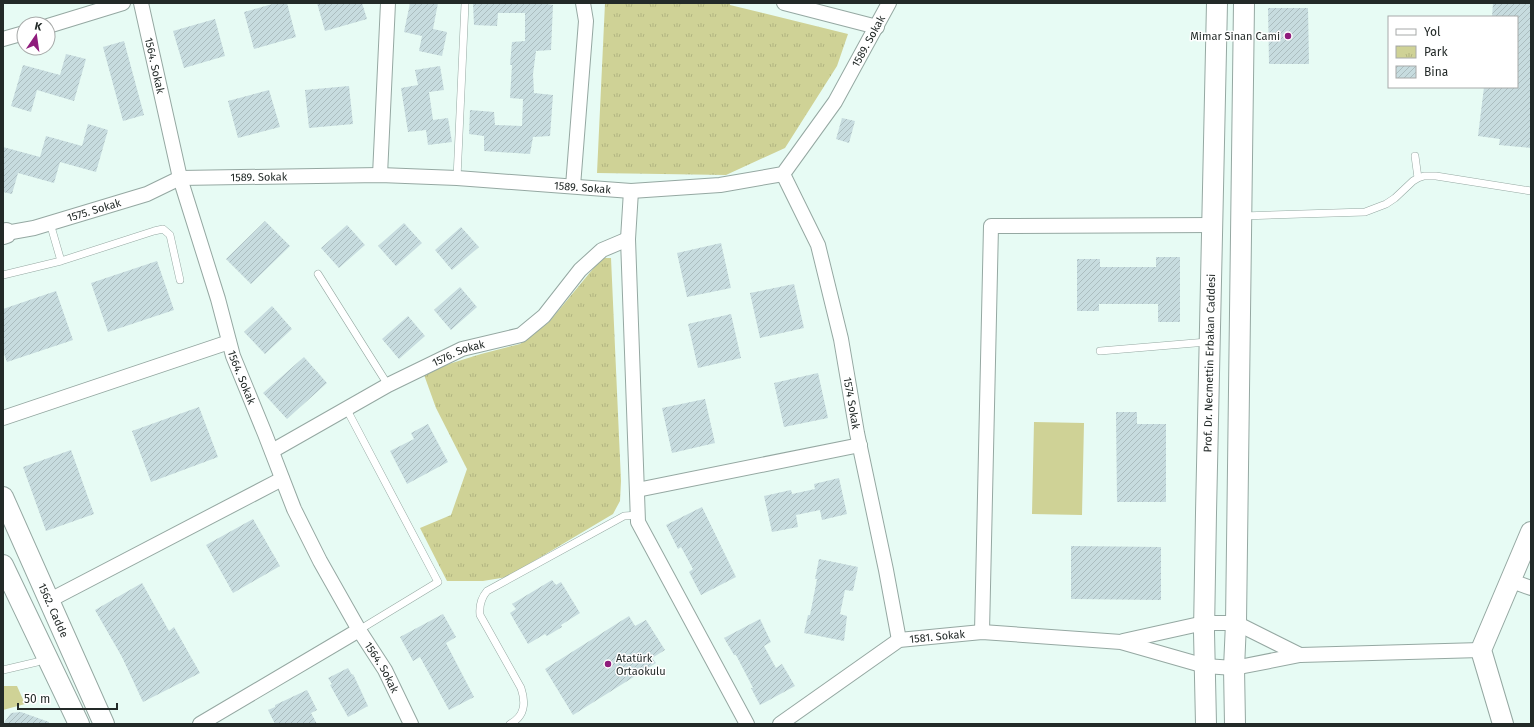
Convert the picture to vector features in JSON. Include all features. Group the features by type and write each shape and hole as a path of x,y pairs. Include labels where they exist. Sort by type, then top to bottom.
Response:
{"main road":[{"name":"Prof. Dr. Necmettin Erbakan Caddesi","path":"1206,724 1204,623 1217,3"},
{"path":"1235,724 1234,668 1236,623 1244,3"},
{"name":"1562. Cadde","path":"3,497 104,724"},
{"path":"1503,724 1481,650 1531,532"},
{"path":"3,564 79,724"}],"street":[{"path":"56,24 123,3"},
{"name":"1564. Sokak","path":"142,3 180,178 218,299 233,356 294,509 320,561 359,630 385,670 412,724"},
{"path":"380,175 388,3"},
{"path":"573,186 586,21 583,3"},
{"path":"784,3 877,27"},
{"name":"1589. Sokak","path":"180,178 380,175 457,178 631,191 720,185 783,174 835,102 889,3"},
{"path":"3,39 16,35"},
{"name":"1574 Sokak","path":"783,174 818,245 841,339 860,445 899,640"},
{"name":"1575. Sokak","path":"4,233 34,228 147,194 180,178"},
{"path":"631,191 628,239 638,522 747,724"},
{"path":"982,632 991,226 1213,225"},
{"name":"1576. Sokak","path":"272,451 388,385 462,348 521,336 544,316 580,270 602,250 628,239"},
{"path":"3,418 229,342"},
{"path":"637,490 860,445"},
{"path":"50,600 282,479"},
{"path":"1510,580 1531,588"},
{"path":"1121,642 1204,623 1236,623 1300,655"},
{"path":"200,724 359,630"},
{"name":"1581. Sokak","path":"780,724 899,640 982,632 1121,642"},
{"path":"1121,642 1205,666 1234,668 1300,655 1481,650"}],"lane":[{"path":"457,178 465,4"},
{"path":"1415,156 1418,178"},
{"path":"1241,216 1365,212 1386,204 1395,198 1412,181 1424,176 1436,176 1531,191"},
{"path":"50,223 61,261"},
{"path":"3,275 61,261 163,229 170,235 180,280"},
{"path":"318,274 388,385"},
{"path":"1100,351 1210,342"},
{"path":"346,408 438,582 359,630"},
{"path":"510,724 518,720 522,713 523,694 480,615 480,603 484,594 624,516 638,515"},
{"path":"3,670 37,662 47,658"}],"green space":[{"path":"605,3 730,3 730,5 848,34 837,66 785,148 726,175 597,173"},
{"path":"602,258 611,258 621,481 620,501 613,514 507,577 483,581 447,581 420,528 451,515 467,469 436,408 423,372 481,354 520,344 549,322"},
{"path":"1034,422 1084,423 1082,515 1032,514"},
{"path":"3,686 17,686 25,704 3,710"}],"building":[{"path":"276,3 287,3 296,37 254,49 244,12"},
{"path":"317,3 362,3 367,19 325,31"},
{"path":"410,3 438,3 433,29 447,32 442,56 419,51 422,36 404,32"},
{"path":"473,3 541,3 553,5 551,50 536,51 533,74 534,93 553,95 550,136 533,137 530,154 484,151 484,136 469,134 470,110 494,112 495,125 522,126 523,99 510,98 512,65 510,65 512,42 525,41 525,13 498,13 497,26 474,25"},
{"path":"1493,3 1531,3 1531,148 1499,145 1500,139 1478,136 1484,88 1518,88 1518,16 1492,16"},
{"name":"Mimar Sinan Cami","path":"1268,8 1308,8 1309,64 1269,64"},
{"path":"215,19 225,56 184,68 173,31"},
{"path":"124,41 144,115 123,121 103,47"},
{"path":"66,54 86,59 74,101 37,90 31,112 11,106 23,65 60,75"},
{"path":"440,66 444,90 429,92 433,120 448,118 452,142 428,145 426,130 408,132 401,88 418,85 415,70"},
{"path":"349,86 353,124 309,128 305,90"},
{"path":"269,90 280,127 238,138 228,101"},
{"path":"842,118 855,121 849,143 836,139"},
{"path":"88,124 108,130 96,172 60,162 54,183 18,173 12,194 3,192 3,147 40,157 46,136 82,146"},
{"path":"265,221 290,246 251,284 226,259"},
{"path":"404,223 422,243 396,266 378,246"},
{"path":"347,225 365,245 339,268 321,248"},
{"path":"461,227 479,247 452,270 435,250"},
{"path":"721,243 731,288 687,297 677,253"},
{"path":"1156,257 1180,257 1180,322 1158,322 1158,304 1099,304 1099,311 1077,311 1077,259 1100,259 1100,267 1156,267"},
{"path":"157,261 174,310 108,332 91,283"},
{"path":"794,284 804,328 760,338 750,293"},
{"path":"460,287 477,307 451,330 434,310"},
{"path":"56,291 73,340 7,362 3,351 3,309"},
{"path":"272,306 292,329 265,354 244,332"},
{"path":"731,314 741,358 698,368 688,324"},
{"path":"408,316 425,336 399,359 382,339"},
{"path":"304,357 327,383 287,419 263,393"},
{"path":"818,373 828,418 784,427 774,383"},
{"path":"705,399 715,443 672,453 662,408"},
{"path":"199,407 218,457 151,482 132,431"},
{"path":"1116,412 1137,412 1137,424 1166,424 1166,502 1117,502"},
{"path":"428,424 448,462 407,484 390,451 414,439 411,433"},
{"path":"71,450 94,514 46,531 23,467"},
{"path":"839,478 847,514 822,520 820,510 796,515 798,527 772,532 764,496 791,490 792,494 815,489 814,484"},
{"path":"702,507 736,577 701,595 689,572 693,569 681,547 678,549 666,525"},
{"path":"253,519 280,566 233,593 206,545"},
{"path":"1071,546 1161,547 1161,600 1071,599"},
{"path":"819,559 858,567 853,591 845,590 840,614 847,616 844,641 804,633 808,615 810,615"},
{"path":"552,580 556,585 561,582 580,613 547,636 545,634 528,644 510,613 516,609 512,604"},
{"path":"142,583 169,631 174,627 200,673 143,702 122,657 95,610"},
{"path":"443,614 456,637 446,643 474,697 449,710 420,657 413,661 400,637"},
{"path":"629,616 635,626 646,620 665,650 652,658 656,663 573,715 545,669"},
{"path":"760,619 771,642 764,646 776,668 782,664 795,686 760,705 736,655 734,655 724,638"},
{"path":"348,668 352,675 353,674 368,706 348,717 330,685 332,684 328,678"},
{"path":"307,690 317,710 311,713 317,724 275,724 268,710 275,707 275,705"},
{"path":"21,712 49,722 49,724 3,724 11,713"}],"place":[{"name":"Mimar Sinan Cami","path":"1288,36"},
{"name":"Atatürk Ortaokulu","path":"608,664"}]}
